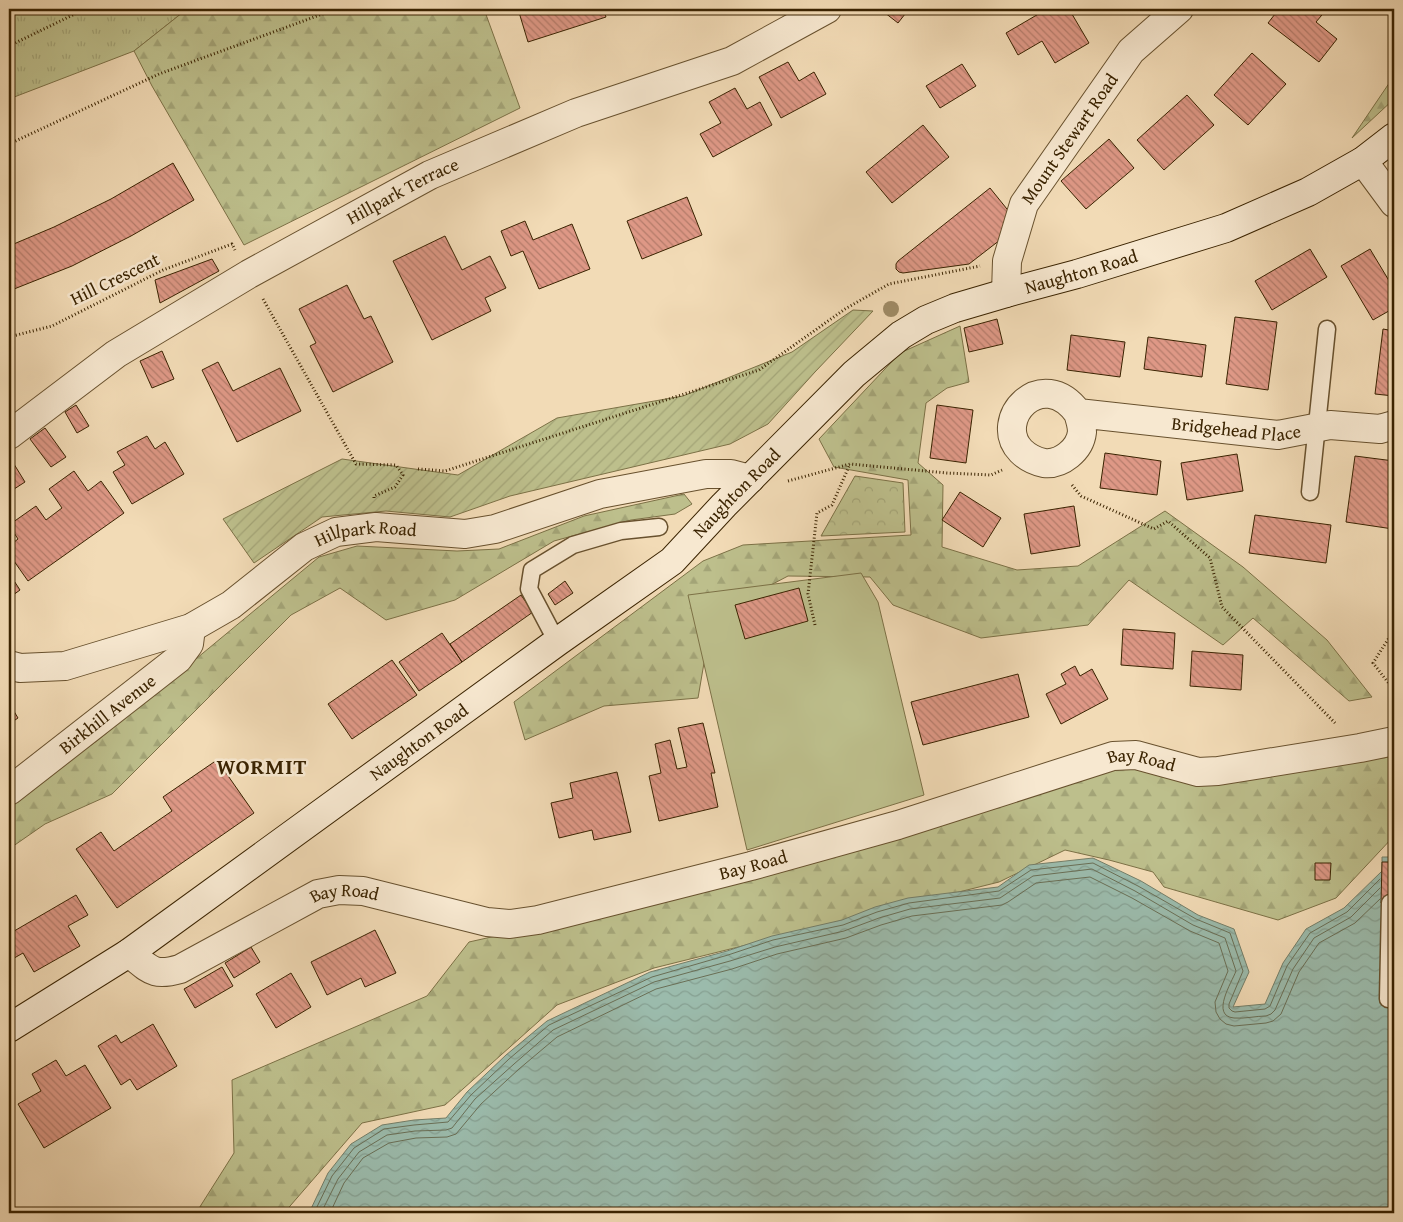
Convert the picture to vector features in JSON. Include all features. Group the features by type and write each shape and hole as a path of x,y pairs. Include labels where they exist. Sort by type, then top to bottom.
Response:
{"street":[{"name":"Hillpark Terrace","path":"9,435 116,354 249,274 430,175 576,113 732,61 827,9"},
{"name":"Mount Stewart Road","path":"1006,293 1007,261 1024,204 1131,51 1179,9"},
{"name":"Naughton Road","path":"9,1028 129,953 557,642 672,561 854,374 902,335 926,320 955,308 1077,274 1226,228 1308,192 1363,161 1394,137"},
{"path":"1363,161 1394,202"},
{"path":"1054,394 1062,397 1078,413 1082,431 1078,444 1066,457 1055,462 1034,461 1027,457 1015,441 1012,430 1017,410 1023,402 1034,396 1054,394"},
{"name":"Bridgehead Place","path":"1078,413 1278,436 1330,425 1380,429 1394,425"},
{"name":"Hillpark Road","path":"9,665 20,668 65,666 191,628 231,606 304,547 336,532 376,527 465,534 495,528 600,494 706,474 731,474 750,479"},
{"name":"Birkhill Avenue","path":"9,791 178,659 189,644 191,628"},
{"name":"Bay Road","path":"129,953 152,971 165,973 180,969 318,894 339,890 363,891 487,922 510,924 538,920 751,866 898,825 1112,756 1136,755 1198,772 1218,771 1394,741"}],"lane":[{"path":"1310,492 1327,329"},
{"path":"557,642 529,589 532,570 573,545 621,531 659,527"},
{"path":"1388,998 1390,904"}],"path":[{"path":"9,46 86,9"},
{"path":"9,144 159,74 336,9"},
{"name":"Hill Crescent","path":"9,337 52,326 163,270 232,244"},
{"path":"418,469 445,471 759,370 845,308 889,284 1007,261"},
{"path":"249,274 356,464 396,466 403,475 395,487 374,496 376,527"},
{"path":"780,484 850,464 991,475 1027,457"},
{"path":"1055,462 1081,496 1154,529 1168,521 1210,558 1222,607 1360,748"},
{"path":"815,625 808,594 817,513 832,506 850,464"},
{"path":"1394,630 1373,663 1394,690"}],"green space":[{"path":"9,9 187,9 134,51 9,99"},
{"path":"187,9 484,9 520,108 244,245 152,86 134,51"},
{"path":"1394,76 1394,99 1352,138"},
{"path":"853,310 873,311 768,424 730,444 510,496 450,517 386,511 322,517 254,563 223,519 342,459 458,475 557,418 683,396 792,352"},
{"path":"960,326 969,382 947,388 926,403 918,463 943,485 942,547 1017,570 1078,566 1165,511 1243,567 1327,640 1372,697 1349,701 1253,618 1223,645 1129,580 1088,625 981,638 893,605 870,577 788,576 712,616 698,698 604,706 525,740 514,702 703,561 743,545 911,535 908,480 834,467 819,439 900,353"},
{"path":"855,476 903,483 905,532 821,536"},
{"path":"684,494 692,504 675,514 631,520 554,541 455,600 386,620 340,588 291,615 112,794 45,824 9,849 9,804 98,740 319,557 357,546 457,551 499,549 584,516"},
{"path":"861,573 878,602 924,795 747,850 688,595"},
{"path":"1394,751 1394,836 1336,898 1278,920 1164,887 1153,872 1065,850 999,882 654,968 557,1005 445,1105 362,1123 284,1213 196,1213 234,1153 232,1080 427,996 469,942 661,899 1098,769"}],"water":[{"path":"1382,857 1394,857 1394,1213 309,1213 328,1173 351,1144 382,1125 446,1118 467,1092 506,1055 547,1021 650,972 727,951 772,936 842,920 875,907 908,898 998,887 1029,865 1093,858 1141,881 1198,915 1234,929 1249,972 1233,1007 1265,1004 1283,963 1306,929 1344,908 1382,871"}],"building":[{"path":"518,9 603,9 606,17 528,42"},
{"path":"880,9 909,9 898,23"},
{"path":"1047,9 1069,9 1089,43 1055,63 1042,41 1018,55 1006,33"},
{"path":"1279,9 1327,9 1316,22 1337,39 1319,62 1268,23"},
{"path":"1252,53 1286,84 1248,125 1214,95"},
{"path":"788,62 799,81 814,72 826,94 781,118 759,77"},
{"path":"962,64 976,86 940,108 926,86"},
{"path":"735,88 747,109 760,102 772,125 713,157 700,134 721,123 709,102"},
{"path":"1187,95 1214,125 1164,170 1137,140"},
{"path":"923,125 949,157 892,203 866,172"},
{"path":"1109,139 1134,168 1086,209 1061,181"},
{"path":"173,163 194,200 131,236 72,266 9,291 9,246 54,227 111,199"},
{"path":"990,188 1011,214 1000,240 969,264 903,273 896,269 898,261"},
{"path":"687,197 702,235 642,259 627,221"},
{"path":"525,221 533,240 572,224 590,269 539,289 523,251 511,256 501,231"},
{"path":"445,236 462,270 490,256 506,288 485,298 491,311 432,340 393,261"},
{"path":"1310,249 1327,277 1272,310 1255,281"},
{"path":"1370,249 1394,289 1394,308 1373,320 1341,266"},
{"path":"212,259 219,271 160,303 155,280"},
{"path":"347,285 364,319 371,316 393,362 333,392 310,346 316,343 299,309"},
{"path":"1235,317 1277,322 1268,390 1226,384"},
{"path":"997,319 1003,344 969,352 964,328"},
{"path":"1383,329 1394,331 1394,396 1375,394"},
{"path":"1071,335 1125,342 1120,377 1067,370"},
{"path":"1148,337 1206,345 1202,377 1144,369"},
{"path":"162,351 174,379 152,388 140,361"},
{"path":"218,362 233,391 280,368 301,411 237,442 202,370"},
{"path":"76,405 89,426 77,433 65,412"},
{"path":"937,405 973,410 966,463 930,458"},
{"path":"45,428 66,457 51,467 30,439"},
{"path":"147,436 155,449 165,442 184,474 132,504 113,472 125,465 117,452"},
{"path":"1105,453 1161,461 1157,495 1100,488"},
{"path":"1237,454 1243,491 1187,500 1181,463"},
{"path":"9,456 25,482 11,491 9,488"},
{"path":"1355,456 1394,461 1393,529 1346,522"},
{"path":"74,471 88,491 101,481 124,513 28,581 9,554 9,546 18,539 9,525 36,506 46,520 62,508 49,489"},
{"path":"960,492 1001,518 983,547 942,520"},
{"path":"1074,506 1080,546 1031,554 1024,514"},
{"path":"1255,515 1331,525 1326,563 1249,553"},
{"path":"9,573 20,590 9,598"},
{"path":"565,581 573,593 555,605 548,594"},
{"path":"799,588 808,621 745,639 735,605"},
{"path":"521,595 533,612 462,662 450,644"},
{"path":"1123,629 1175,633 1173,669 1121,665"},
{"path":"442,633 462,662 419,691 399,662"},
{"path":"1192,651 1243,655 1241,690 1190,686"},
{"path":"392,660 417,695 352,739 328,704"},
{"path":"1075,666 1080,676 1092,669 1108,699 1061,724 1046,694 1066,684 1061,674"},
{"path":"1018,674 1029,717 923,745 911,702"},
{"path":"9,703 18,718 9,724"},
{"path":"703,723 715,773 711,773 718,807 659,821 649,776 661,773 655,744 670,740 677,769 687,767 678,728"},
{"path":"217,760 254,813 117,908 76,849 101,832 114,851 172,811 163,797"},
{"path":"617,772 631,832 594,840 592,830 559,838 551,803 573,798 570,783"},
{"path":"1382,862 1394,862 1394,904 1381,903"},
{"path":"1315,863 1331,863 1330,880 1315,880"},
{"path":"76,895 88,915 68,926 80,946 34,972 23,953 9,961 9,934"},
{"path":"375,930 396,973 365,987 361,978 327,995 311,962"},
{"path":"251,947 260,962 234,978 225,963"},
{"path":"222,967 233,986 195,1008 184,989"},
{"path":"291,973 311,1007 276,1028 256,994"},
{"path":"153,1024 177,1066 137,1090 130,1079 121,1085 98,1046 116,1035 121,1043"},
{"path":"56,1060 66,1076 85,1065 111,1108 44,1148 18,1104 41,1091 32,1074"}],"district":[{"name":"WORMIT","path":"262,766"}]}
